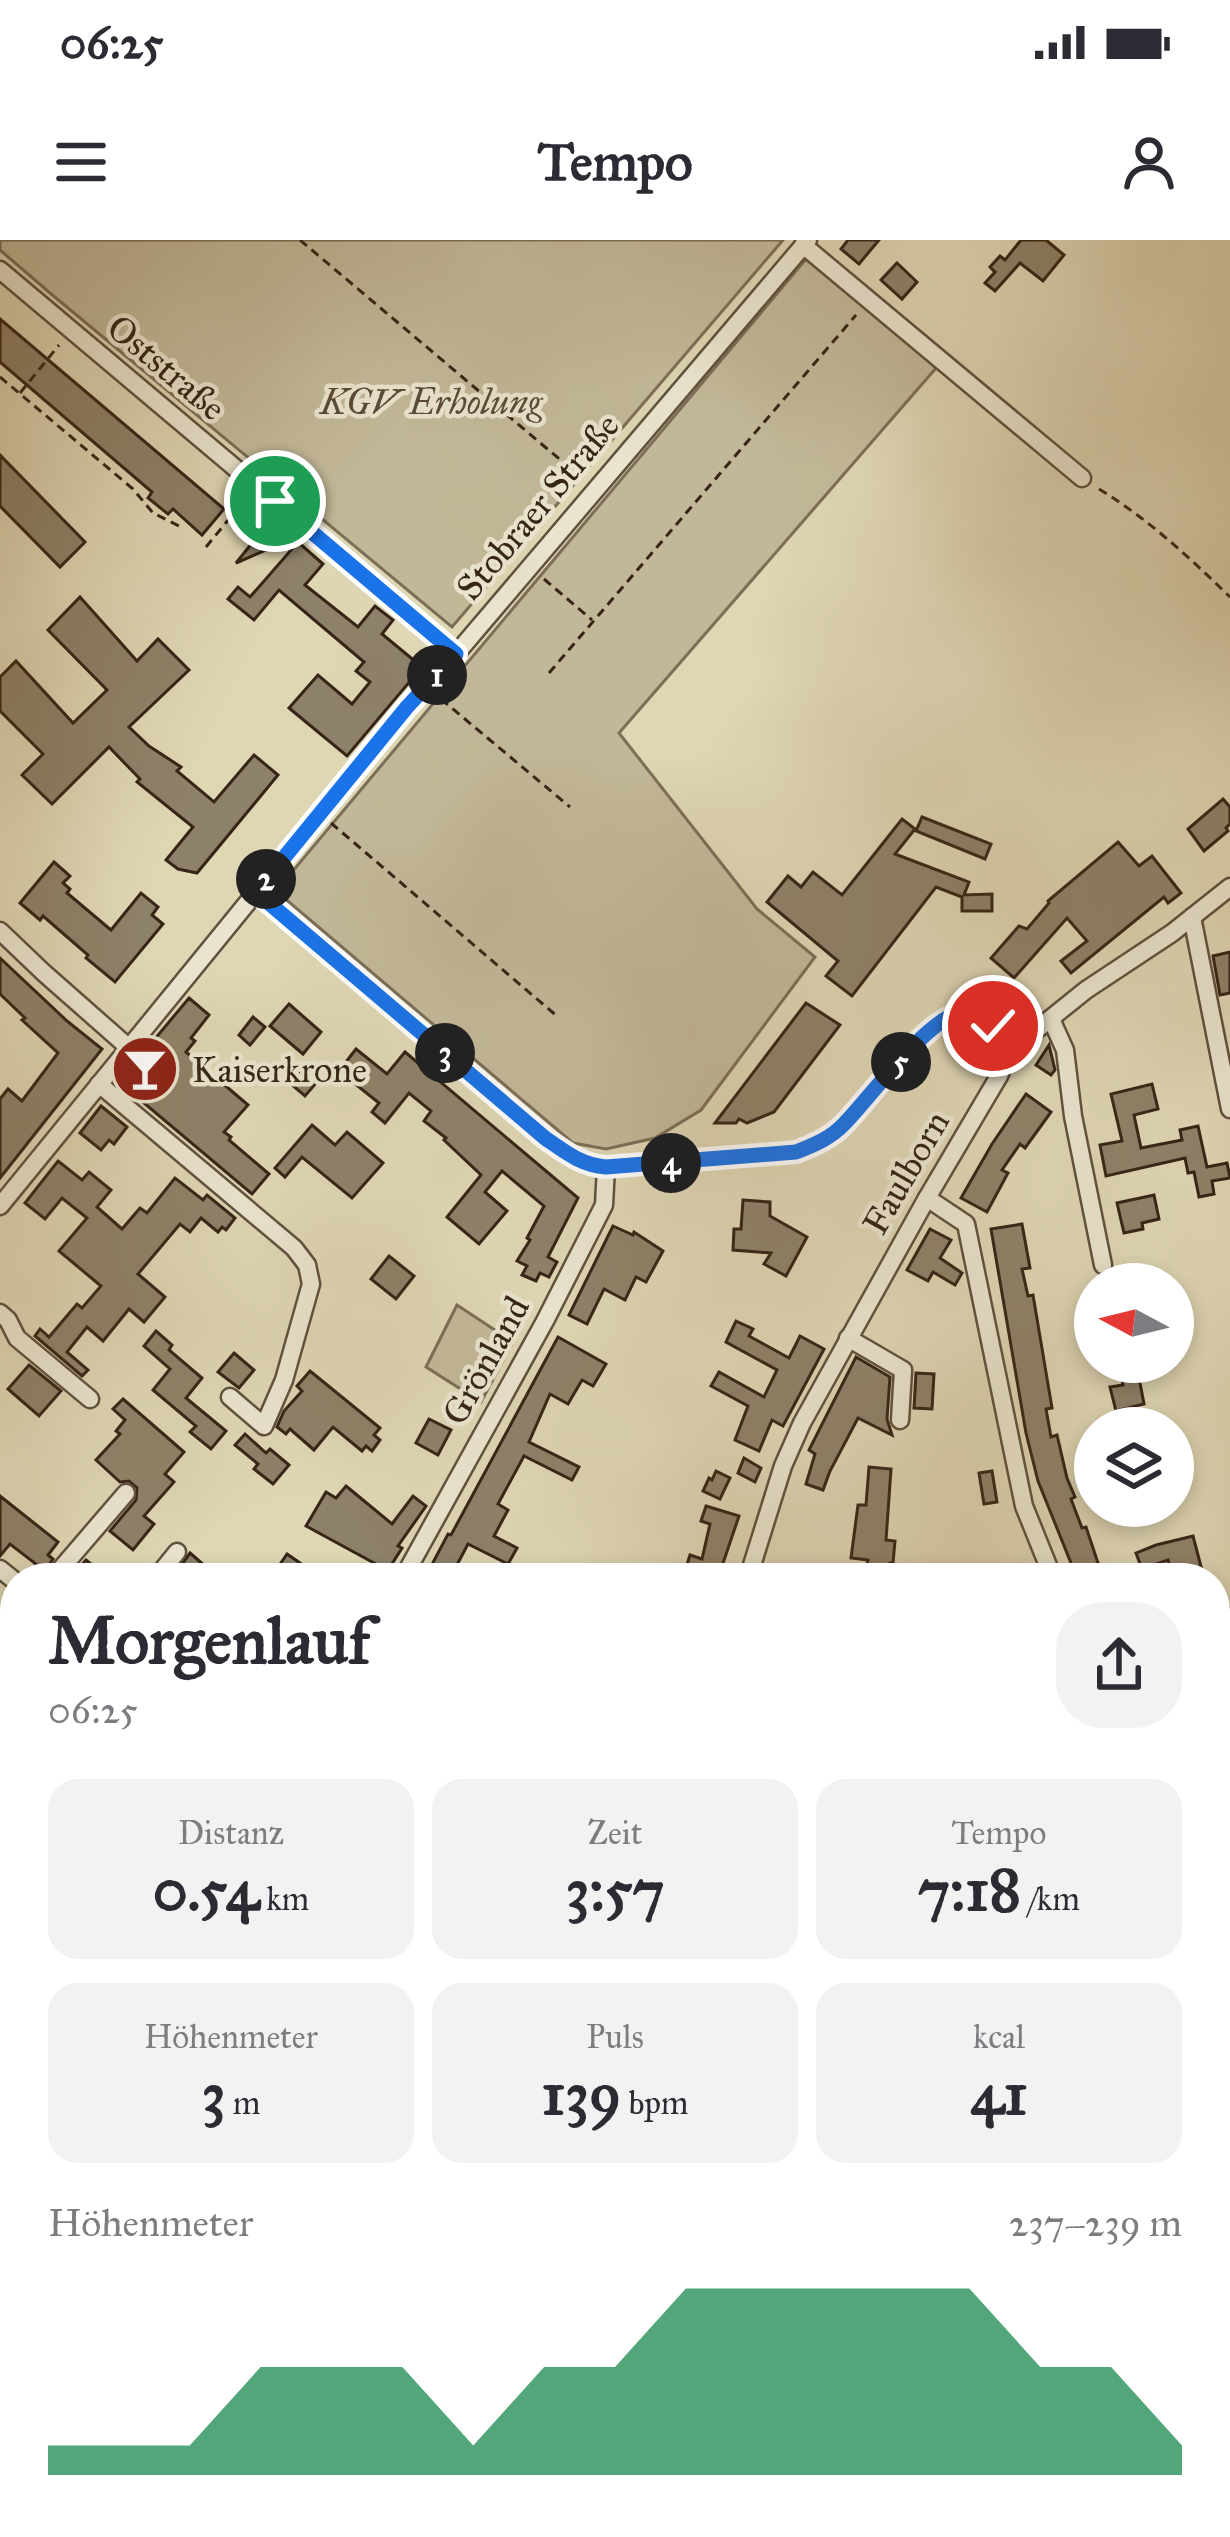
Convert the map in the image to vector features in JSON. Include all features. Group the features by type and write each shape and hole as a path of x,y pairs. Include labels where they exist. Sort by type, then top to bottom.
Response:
{"street":[{"path":"806,243 1082,478"},
{"name":"Stobraer Straße","path":"0,1207 426,686 806,243"},
{"name":"Oststraße","path":"0,269 456,654"},
{"name":"Faulborn","path":"753,1563 783,1466 802,1423 1009,1052 1086,990 1230,887"},
{"path":"256,892 545,1138 590,1166 796,1152 820,1143 842,1127 941,1020 960,1013 980,1017 993,1026 1009,1052"},
{"path":"1192,917 1230,1109"},
{"path":"0,931 128,1047"},
{"path":"1051,1018 1065,1050 1102,1263"},
{"path":"98,1084 294,1248 308,1265 311,1284 284,1380 264,1426 230,1397"},
{"name":"Grönland","path":"411,1563 604,1204 606,1167"},
{"path":"927,1198 966,1224 1024,1506 1047,1563"},
{"path":"0,1313 17,1338 90,1399"},
{"path":"848,1338 903,1370 900,1420"},
{"path":"66,1563 126,1493"},
{"path":"168,1563 177,1552"}],"path":[{"path":"300,240 582,478"},
{"path":"549,673 869,300"},
{"path":"20,393 72,330"},
{"path":"0,377 134,489 153,513 183,528"},
{"path":"1082,478 1124,504 1230,597"},
{"path":"206,547 243,502"},
{"path":"529,566 593,621"},
{"path":"426,686 570,807"},
{"path":"320,814 558,1016"}],"green space":[{"name":"KGV Erholung","path":"0,240 783,240 452,627 50,293 0,250"},
{"path":"806,259 937,367 619,733 757,909 815,957 701,1110 655,1138 606,1149 573,1143 276,891"},
{"path":"457,1305 513,1342 481,1402 426,1367"}],"building":[{"path":"848,240 879,240 859,264 841,249"},
{"path":"1021,240 1046,240 1064,255 1043,281 1020,263 995,291 985,283 995,272 990,267 1000,256 1005,260"},
{"path":"897,263 917,282 902,299 881,280"},
{"path":"0,319 224,509 202,535 173,509 168,514 148,498 152,492 0,362"},
{"path":"0,455 85,542 60,567 0,506"},
{"path":"272,519 294,538 236,563 257,537"},
{"path":"298,542 323,564 305,585 358,627 375,606 393,620 382,634 422,667 347,756 289,708 318,675 352,704 370,682 356,671 364,662 279,590 254,620 228,599 238,587 250,597"},
{"path":"80,597 137,661 158,639 189,670 129,727 149,746 181,767 177,771 214,802 254,755 278,775 197,873 178,869 166,860 193,827 137,782 140,779 109,747 52,804 22,775 43,754 0,711 0,677 16,661 73,723 107,690 48,630"},
{"path":"1223,799 1230,807 1228,831 1204,851 1188,829"},
{"path":"922,817 991,844 985,859 916,831"},
{"path":"902,819 915,829 895,854 969,882 964,895 992,894 992,911 962,911 962,897 936,887 852,996 826,976 838,961 767,902 788,876 801,887 813,872 842,895"},
{"path":"1118,842 1139,866 1152,856 1181,893 1168,903 1164,897 1071,973 1061,961 1087,941 1067,918 1014,978 991,958 1019,926 1027,929 1048,901"},
{"path":"54,862 70,876 63,883 70,889 67,893 111,930 141,893 158,907 152,915 163,924 115,982 43,916 40,920 20,903"},
{"path":"1230,952 1230,993 1220,995 1213,956"},
{"path":"0,958 102,1049 0,1178 0,1099 8,1089 22,1101 58,1053 0,994"},
{"path":"189,998 209,1015 186,1052 248,1105 224,1132 269,1174 252,1194 119,1082"},
{"path":"806,1003 840,1025 774,1112 747,1123 739,1119 715,1123"},
{"path":"289,1004 321,1032 303,1054 270,1026"},
{"path":"253,1017 265,1027 250,1045 239,1035"},
{"path":"1049,1045 1055,1070 1051,1075 1036,1065"},
{"path":"356,1049 387,1074 405,1052 578,1198 548,1257 557,1262 549,1277 540,1273 536,1281 522,1275 527,1266 517,1261 544,1206 502,1171 485,1192 507,1211 479,1244 447,1217 481,1175 424,1121 431,1111 409,1093 385,1123 372,1112 379,1103 339,1071"},
{"path":"303,1070 317,1082 305,1096 291,1084"},
{"path":"1152,1084 1158,1109 1134,1115 1141,1148 1182,1140 1180,1130 1198,1126 1207,1167 1227,1163 1230,1178 1212,1181 1214,1194 1199,1197 1194,1172 1188,1173 1185,1158 1106,1176 1100,1145 1122,1141 1111,1094"},
{"path":"1026,1094 1051,1112 1002,1170 1008,1173 987,1212 961,1198"},
{"path":"101,1106 127,1127 114,1144 109,1140 101,1150 80,1133"},
{"path":"312,1125 335,1145 347,1132 383,1163 352,1198 302,1157 285,1177 275,1168"},
{"path":"58,1161 82,1180 89,1172 111,1190 97,1207 122,1229 140,1208 147,1213 175,1178 203,1200 207,1195 235,1218 218,1232 201,1218 190,1232 180,1224 138,1274 165,1297 144,1322 129,1309 103,1341 87,1327 67,1352 88,1370 82,1376 35,1336 40,1329 49,1337 77,1304 82,1308 101,1286 59,1251 87,1218 62,1198 45,1219 25,1203"},
{"path":"1154,1195 1159,1219 1124,1233 1117,1203"},
{"path":"743,1200 770,1202 770,1216 807,1237 786,1276 764,1264 771,1253 733,1250 734,1229 741,1229"},
{"path":"1022,1224 1030,1268 1022,1269 1028,1296 1033,1295 1052,1408 1046,1409 1051,1437 1057,1435 1074,1495 1074,1527 1086,1527 1098,1563 1071,1563 1038,1481 991,1229"},
{"path":"613,1226 634,1232 663,1251 646,1282 636,1277 625,1300 604,1289 587,1324 569,1315"},
{"path":"930,1229 951,1240 940,1258 962,1273 955,1285 933,1272 928,1281 907,1270"},
{"path":"389,1256 414,1276 396,1299 371,1279"},
{"path":"736,1321 753,1329 749,1336 789,1358 800,1336 824,1349 783,1426 772,1420 759,1451 735,1440 748,1406 711,1386 719,1372 764,1397 777,1370 726,1342"},
{"path":"156,1331 172,1345 169,1350 202,1378 186,1398 226,1431 211,1449 190,1432 196,1426 153,1390 170,1369 144,1346"},
{"path":"558,1337 606,1364 593,1386 582,1380 568,1404 550,1394 529,1442 579,1467 572,1480 524,1456 498,1504 508,1510 494,1536 517,1548 509,1563 468,1544 458,1563 433,1563"},
{"path":"234,1353 254,1370 239,1388 218,1372"},
{"path":"856,1357 890,1377 887,1419 892,1435 858,1418 823,1490 806,1484 815,1454 809,1450"},
{"path":"29,1365 61,1391 39,1416 8,1389"},
{"path":"310,1371 380,1428 374,1435 380,1440 372,1451 366,1446 362,1451 333,1427 314,1450 290,1429 286,1434 277,1427"},
{"path":"916,1373 934,1374 932,1409 914,1408"},
{"path":"1140,1383 1144,1404 1115,1407 1110,1387"},
{"path":"123,1399 184,1452 165,1474 174,1482 144,1516 154,1524 133,1550 110,1531 136,1500 137,1488 129,1481 120,1482 96,1460 120,1434 116,1431 125,1420 113,1409"},
{"path":"429,1419 451,1430 438,1455 416,1443"},
{"path":"245,1434 289,1465 273,1484 235,1445"},
{"path":"744,1458 761,1468 755,1482 738,1473"},
{"path":"869,1467 891,1469 886,1540 895,1541 893,1563 851,1558 858,1505 866,1505"},
{"path":"716,1471 730,1478 720,1499 703,1491"},
{"path":"992,1471 997,1502 984,1504 979,1473"},
{"path":"346,1486 392,1524 413,1496 426,1506 398,1546 402,1548 392,1563 374,1563 306,1526 326,1492 336,1498"},
{"path":"0,1496 58,1542 48,1555 53,1559 50,1563 35,1563 10,1544 0,1556"},
{"path":"706,1506 739,1516 723,1563 688,1563 690,1555 702,1559 710,1524 701,1521"},
{"path":"1193,1536 1200,1563 1140,1563 1136,1553"},
{"path":"190,1553 202,1563 183,1563"}],"place":[{"name":"Kaiserkrone","path":"145,1069"}],"route":[{"path":"275,501 456,654 256,892 545,1138 571,1157 606,1167 796,1152 842,1127 941,1020 960,1013 980,1017 993,1026"}]}
